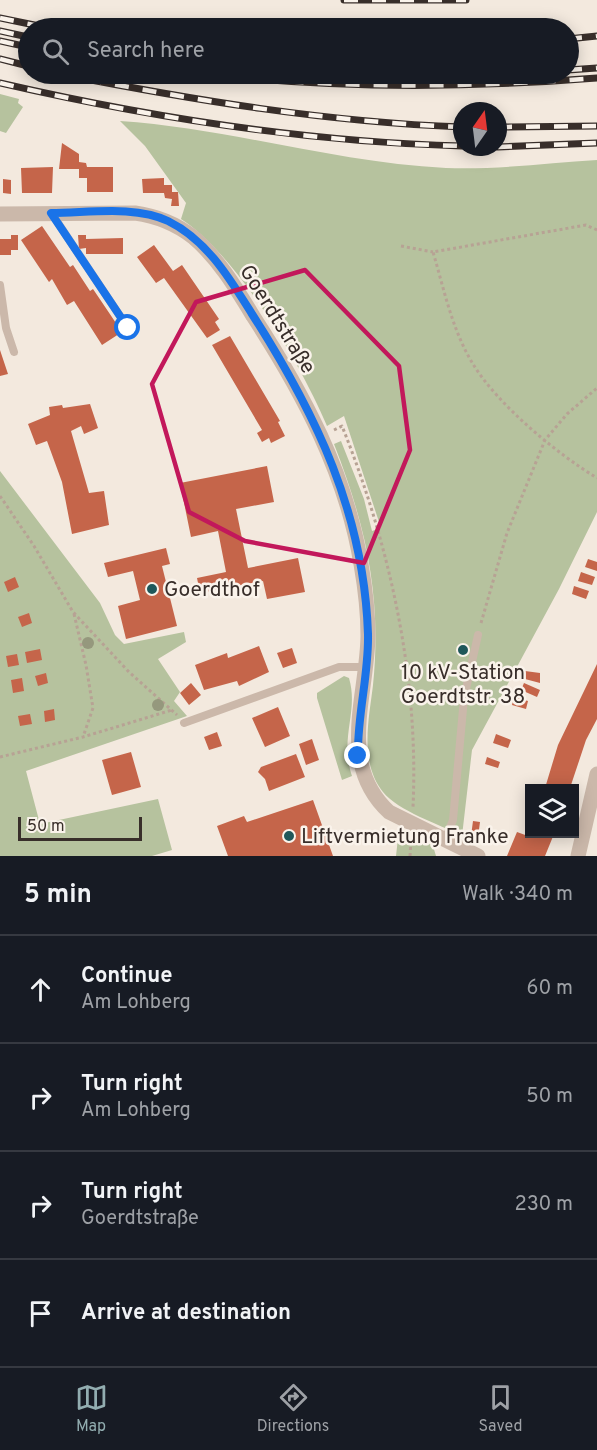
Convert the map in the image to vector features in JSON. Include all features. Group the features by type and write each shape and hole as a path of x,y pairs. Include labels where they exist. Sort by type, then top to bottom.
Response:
{"street":[{"name":"Goerdtstraße","path":"0,214 135,213 153,215 168,221 194,238 216,261 287,368 322,435 343,490 361,564 368,635 358,737 360,766 378,802 405,815 418,832 445,840 458,852 478,856"},
{"path":"578,856 597,774"}],"lane":[{"path":"51,213 128,328"},
{"path":"0,285 6,328 14,352"},
{"path":"445,840 455,804 462,716 478,635"},
{"path":"184,723 339,667 365,667"}],"path":[{"path":"401,246 433,252 586,225 597,230"},
{"path":"433,252 457,332 474,365 503,400 545,440 597,478"},
{"path":"478,635 507,533 545,440 567,414 597,388"},
{"path":"342,426 379,538 399,617 413,750 405,815"},
{"path":"0,496 34,546 73,612 129,672 173,710 184,723"},
{"path":"73,612 93,708 83,737"},
{"path":"0,757 83,737 173,710"},
{"path":"410,856 418,832"}],"highlighted area":[{"path":"305,270 399,366 410,450 364,563 245,541 189,512 152,384 196,302"}],"green space":[{"path":"0,94 19,99 18,103 23,107 6,133 0,131"},
{"path":"120,121 201,131 364,160 405,165 483,168 597,160 597,512 559,589 472,750 462,836 409,811 390,799 383,792 371,767 368,754 368,726 375,653 373,592 363,533 334,444 341,441 364,499 372,531 381,528 344,416 327,426 301,372 265,313 224,258 203,236 181,219 186,203 145,146"},
{"path":"0,471 100,603 115,635 124,644 184,632 186,642 158,659 180,692 174,701 187,716 26,771 40,824 158,799 172,850 152,856 0,856"},
{"path":"344,676 349,678 352,702 347,749 352,776 342,780 317,693"},
{"path":"399,829 433,846 436,856 396,856"}],"building":[{"path":"62,143 79,154 79,162 86,163 87,167 113,167 113,192 87,192 87,178 79,178 79,169 59,169"},
{"path":"53,167 52,193 22,193 21,168"},
{"path":"164,178 164,185 172,185 172,192 178,192 179,206 171,206 172,199 165,198 164,193 143,193 142,179"},
{"path":"3,179 11,180 11,194 3,193"},
{"path":"42,226 70,267 73,265 90,291 93,289 122,332 102,345 74,301 67,305 52,279 49,282 21,240"},
{"path":"11,235 18,235 18,250 11,250 11,255 0,255 0,239 11,239"},
{"path":"78,235 86,235 86,239 123,238 123,254 86,254 86,248 79,249"},
{"path":"154,245 173,271 182,265 219,319 215,322 220,330 207,338 164,278 156,283 137,257"},
{"path":"230,336 280,421 278,422 285,436 271,443 269,438 262,442 257,433 262,430 212,345"},
{"path":"0,350 8,374 0,376"},
{"path":"90,404 98,428 84,434 81,426 71,431 89,493 104,491 109,525 72,534 62,482 47,441 36,445 28,424 50,415 49,407 62,405 63,408"},
{"path":"267,466 274,502 236,509 248,568 298,558 305,592 267,599 263,581 200,593 197,578 226,572 218,531 191,537 180,483"},
{"name":"Goerdthof","path":"166,548 170,564 162,566 177,626 126,639 118,606 140,600 133,571 108,577 104,563"},
{"path":"588,559 597,562 597,571 585,567"},
{"path":"581,572 595,577 592,585 578,581"},
{"path":"15,577 19,587 8,592 4,582"},
{"path":"574,586 589,591 586,599 572,594"},
{"path":"29,613 32,623 22,627 18,617"},
{"path":"259,646 269,672 239,686 237,681 204,690 195,665 227,653 228,658"},
{"path":"292,648 297,663 283,668 277,653"},
{"path":"40,649 42,660 27,663 25,652"},
{"path":"17,654 19,665 8,667 6,656"},
{"path":"597,664 597,719 586,740 571,784 546,784 558,745"},
{"path":"525,671 540,673 540,683 525,679"},
{"path":"46,673 48,683 38,686 35,676"},
{"path":"22,678 24,691 13,693 11,680"},
{"path":"191,683 201,695 189,705 180,693"},
{"path":"524,683 540,690 537,697 521,690"},
{"path":"514,697 528,701 526,709 512,705"},
{"path":"278,707 290,736 265,747 252,718"},
{"path":"54,709 55,720 45,722 44,711"},
{"path":"30,714 32,724 20,726 18,716"},
{"path":"217,732 222,746 209,750 204,737"},
{"path":"496,734 511,740 508,748 493,743"},
{"path":"312,739 319,760 306,765 299,744"},
{"path":"131,752 141,787 112,795 102,760"},
{"path":"296,754 305,777 269,791 265,779 258,772 261,767"},
{"path":"487,757 500,762 498,768 485,764"},
{"path":"313,800 333,856 228,856 217,826 244,816 247,822"},
{"path":"473,821 480,822 478,837 471,836"},
{"path":"517,832 525,835 525,838 552,838 545,856 507,856"}],"railway":[{"path":"344,0 466,0"},
{"path":"0,18 18,22"},
{"path":"0,31 18,35"},
{"path":"579,38 597,36"},
{"path":"0,41 18,45"},
{"path":"0,59 18,64"},
{"path":"579,69 597,68"},
{"path":"579,79 597,78"},
{"path":"0,83 114,107 287,134 453,146"},
{"path":"113,84 310,115 453,126"},
{"path":"352,84 500,84"},
{"path":"507,127 597,126"},
{"path":"507,147 597,143"}],"place":[{"name":"Goerdthof","path":"152,589"},
{"name":"10 kV-Station Goerdtstr. 38","path":"463,650"},
{"name":"Liftvermietung Franke","path":"289,836"}],"route":[{"path":"128,328 51,213 153,215 182,230 194,238 216,261 287,368 322,435 343,490 361,564 368,635 358,756"}]}
